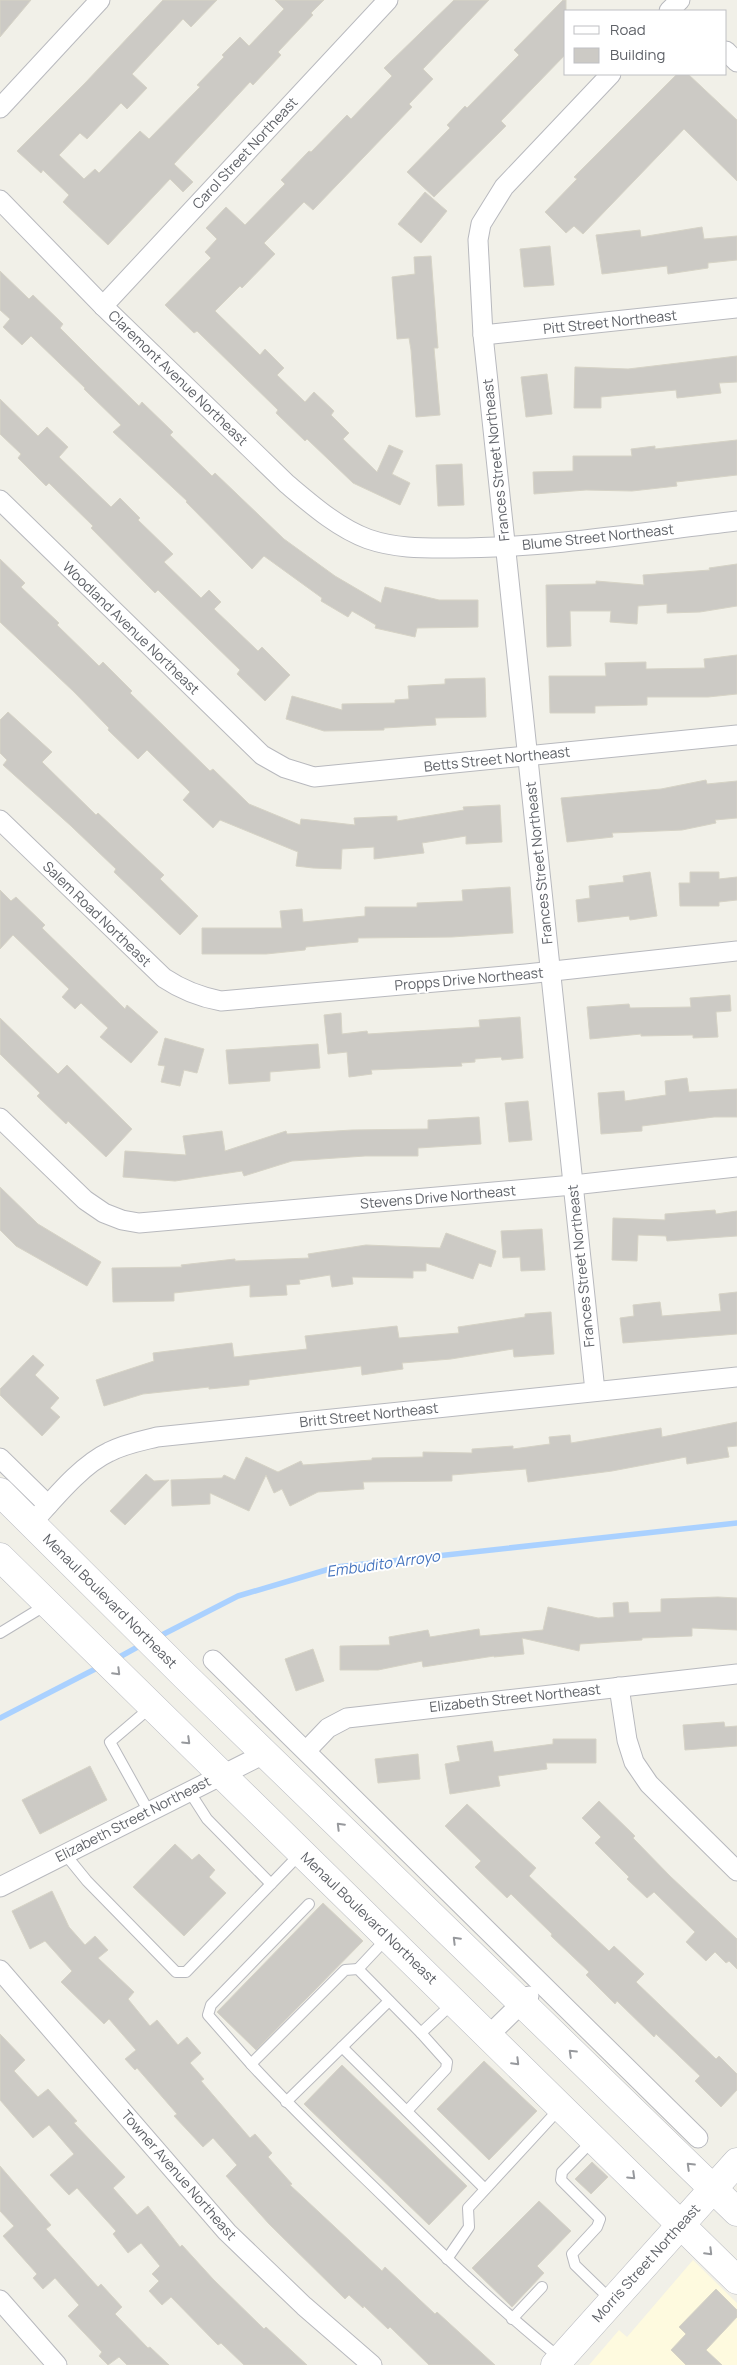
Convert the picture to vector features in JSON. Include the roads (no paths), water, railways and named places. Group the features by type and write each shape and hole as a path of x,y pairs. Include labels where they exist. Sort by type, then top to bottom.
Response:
{"main road":[{"name":"Menaul Boulevard Northeast","path":"0,1492 40,1514 116,1607 522,2005 737,2212"},
{"name":"Menaul Boulevard Northeast","path":"0,1557 737,2280"},
{"name":"Morris Street Northeast","path":"558,2362 737,2162"}],"street":[{"path":"0,108 100,0"},
{"name":"Carol Street Northeast","path":"102,306 388,0"},
{"path":"727,52 737,62"},
{"name":"Frances Street Northeast","path":"595,1391 504,547 483,335 478,240 481,224 504,187 610,75"},
{"name":"Claremont Avenue Northeast","path":"0,200 102,306 287,484 318,510 349,531 369,540"},
{"name":"Pitt Street Northeast","path":"483,335 737,308"},
{"name":"Woodland Avenue Northeast","path":"0,500 262,755"},
{"name":"Blume Street Northeast","path":"369,540 403,548 504,547 737,521"},
{"name":"Betts Street Northeast","path":"262,755 285,768 314,776 737,735"},
{"name":"Salem Road Northeast","path":"0,820 164,978 181,989 201,997"},
{"name":"Propps Drive Northeast","path":"201,997 221,1001 737,952"},
{"name":"Stevens Drive Northeast","path":"0,1118 85,1200 104,1213 122,1220 139,1223 573,1185 737,1167"},
{"name":"Britt Street Northeast","path":"40,1514 79,1473 107,1452 157,1437 737,1377"},
{"path":"0,1458 40,1514"},
{"path":"213,1660 698,2138"},
{"name":"Elizabeth Street Northeast","path":"306,1751 328,1728 347,1718 737,1674"},
{"path":"619,1687 627,1740 634,1762 648,1784 737,1871"},
{"name":"Elizabeth Street Northeast","path":"0,1887 266,1752"},
{"name":"Towner Avenue Northeast","path":"0,1970 227,2232 304,2306 372,2365"},
{"path":"489,2035 522,2005 539,1983"},
{"path":"2,2305 57,2365"}],"lane":[{"path":"0,1633 48,1604"},
{"path":"149,1812 110,1742 152,1706"},
{"path":"189,1791 207,1819 271,1884"},
{"path":"65,1854 87,1881 176,1972 186,1972 301,1852"},
{"path":"309,1904 211,2006 208,2016 286,2102 447,2259 558,2362"},
{"path":"358,1970 388,1936"},
{"path":"250,2064 346,1970 358,1970 447,2062 446,2069 407,2111"},
{"path":"286,2102 389,2001"},
{"path":"421,2033 455,2002"},
{"path":"342,2047 485,2190"},
{"path":"447,2259 469,2227 468,2208 561,2106"},
{"path":"594,2138 562,2172 561,2180 600,2218 598,2226 572,2254 575,2265 612,2301"},
{"path":"512,2319 542,2287"}],"waterway":[{"name":"Embudito Arroyo","path":"156,1638 238,1596 336,1567 737,1523"},
{"name":"Embudito Arroyo","path":"114,1660 143,1644"},
{"name":"Embudito Arroyo","path":"0,1718 101,1666"}]}
